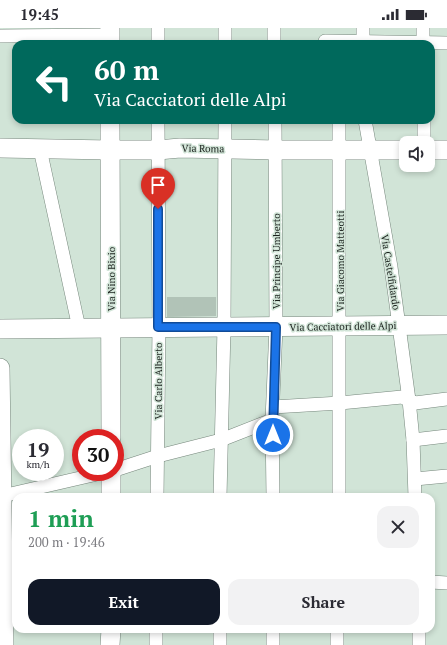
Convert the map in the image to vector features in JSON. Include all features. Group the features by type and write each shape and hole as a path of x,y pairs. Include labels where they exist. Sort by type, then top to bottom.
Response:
{"street":[{"path":"158,28 158,40"},
{"path":"225,28 225,40"},
{"path":"274,28 274,40"},
{"path":"363,28 366,40"},
{"path":"423,40 424,28"},
{"path":"0,36 110,36"},
{"path":"325,38 354,40"},
{"path":"435,42 447,42"},
{"name":"Via Nino Bixio","path":"110,124 112,429"},
{"name":"Via Carlo Alberto","path":"157,493 158,124"},
{"path":"220,493 224,327 225,124"},
{"name":"Via Principe Umberto","path":"273,493 273,413 276,327 275,124"},
{"name":"Via Giacomo Matteotti","path":"339,124 339,493"},
{"name":"Via Castelfidardo","path":"366,124 391,267 399,325 413,440 415,493"},
{"path":"424,124 424,136"},
{"name":"Via Roma","path":"0,148 110,150 158,150 180,148 340,151 399,150"},
{"path":"40,149 79,328"},
{"path":"435,150 447,150"},
{"name":"Via Cacciatori delle Alpi","path":"0,329 447,325"},
{"path":"0,368 2,496 6,573 4,645"},
{"path":"124,467 158,456 221,440 273,413 340,403 402,397 416,403 447,399"},
{"path":"413,440 447,436"},
{"path":"415,479 447,476"},
{"path":"15,493 72,480"},
{"path":"111,493 112,481"},
{"path":"2,496 12,494"},
{"path":"435,582 447,583"},
{"path":"110,645 111,633"},
{"path":"156,633 156,645"},
{"path":"220,633 220,645"},
{"path":"273,633 273,645"},
{"path":"337,633 337,645"},
{"path":"419,633 419,645"}],"building":[{"path":"167,297 216,297 216,316 167,317"}],"route":[{"path":"158,209 158,327 276,327 273,435"}]}
